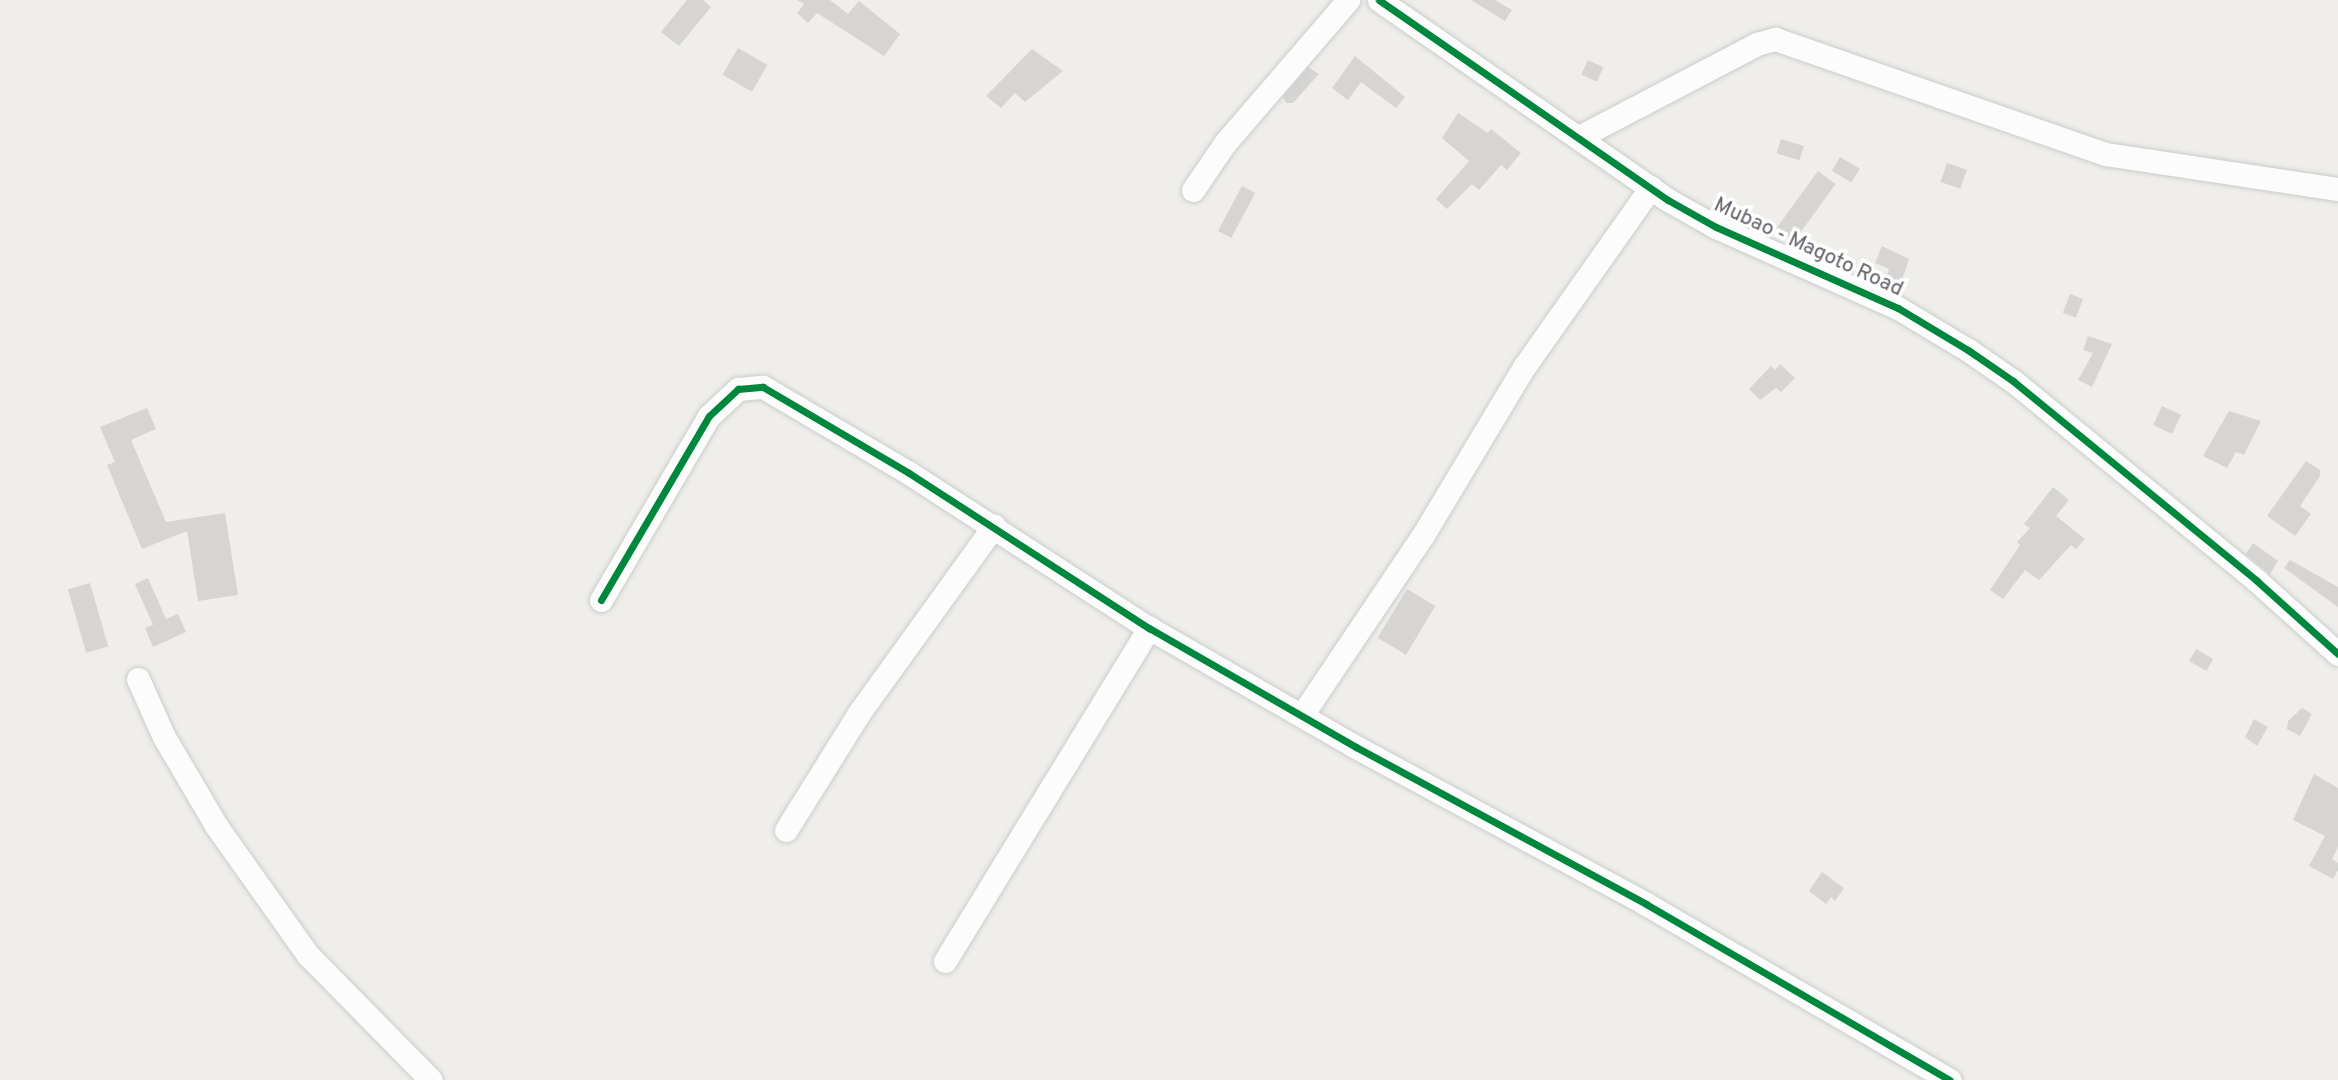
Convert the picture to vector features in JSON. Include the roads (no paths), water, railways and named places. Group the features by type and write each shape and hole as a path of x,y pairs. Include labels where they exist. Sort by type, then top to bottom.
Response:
{"street":[{"path":"1193,190 1225,143 1348,0"},
{"name":"Mubao - Magoto Road","path":"1379,0 1581,136 1651,187 1716,227 1898,308 1968,350 2013,381 2257,581 2338,654"},
{"path":"1581,136 1757,44 1775,39 2106,154 2338,189"},
{"path":"1302,715 1423,535 1524,367 1651,187"},
{"path":"601,600 709,416 723,400 745,387 763,387 788,399 994,526 1149,628 1646,904 1950,1080"},
{"path":"786,830 859,713 994,526"},
{"path":"945,961 1149,628"},
{"path":"138,679 164,737 217,827 308,955 431,1080"}]}
